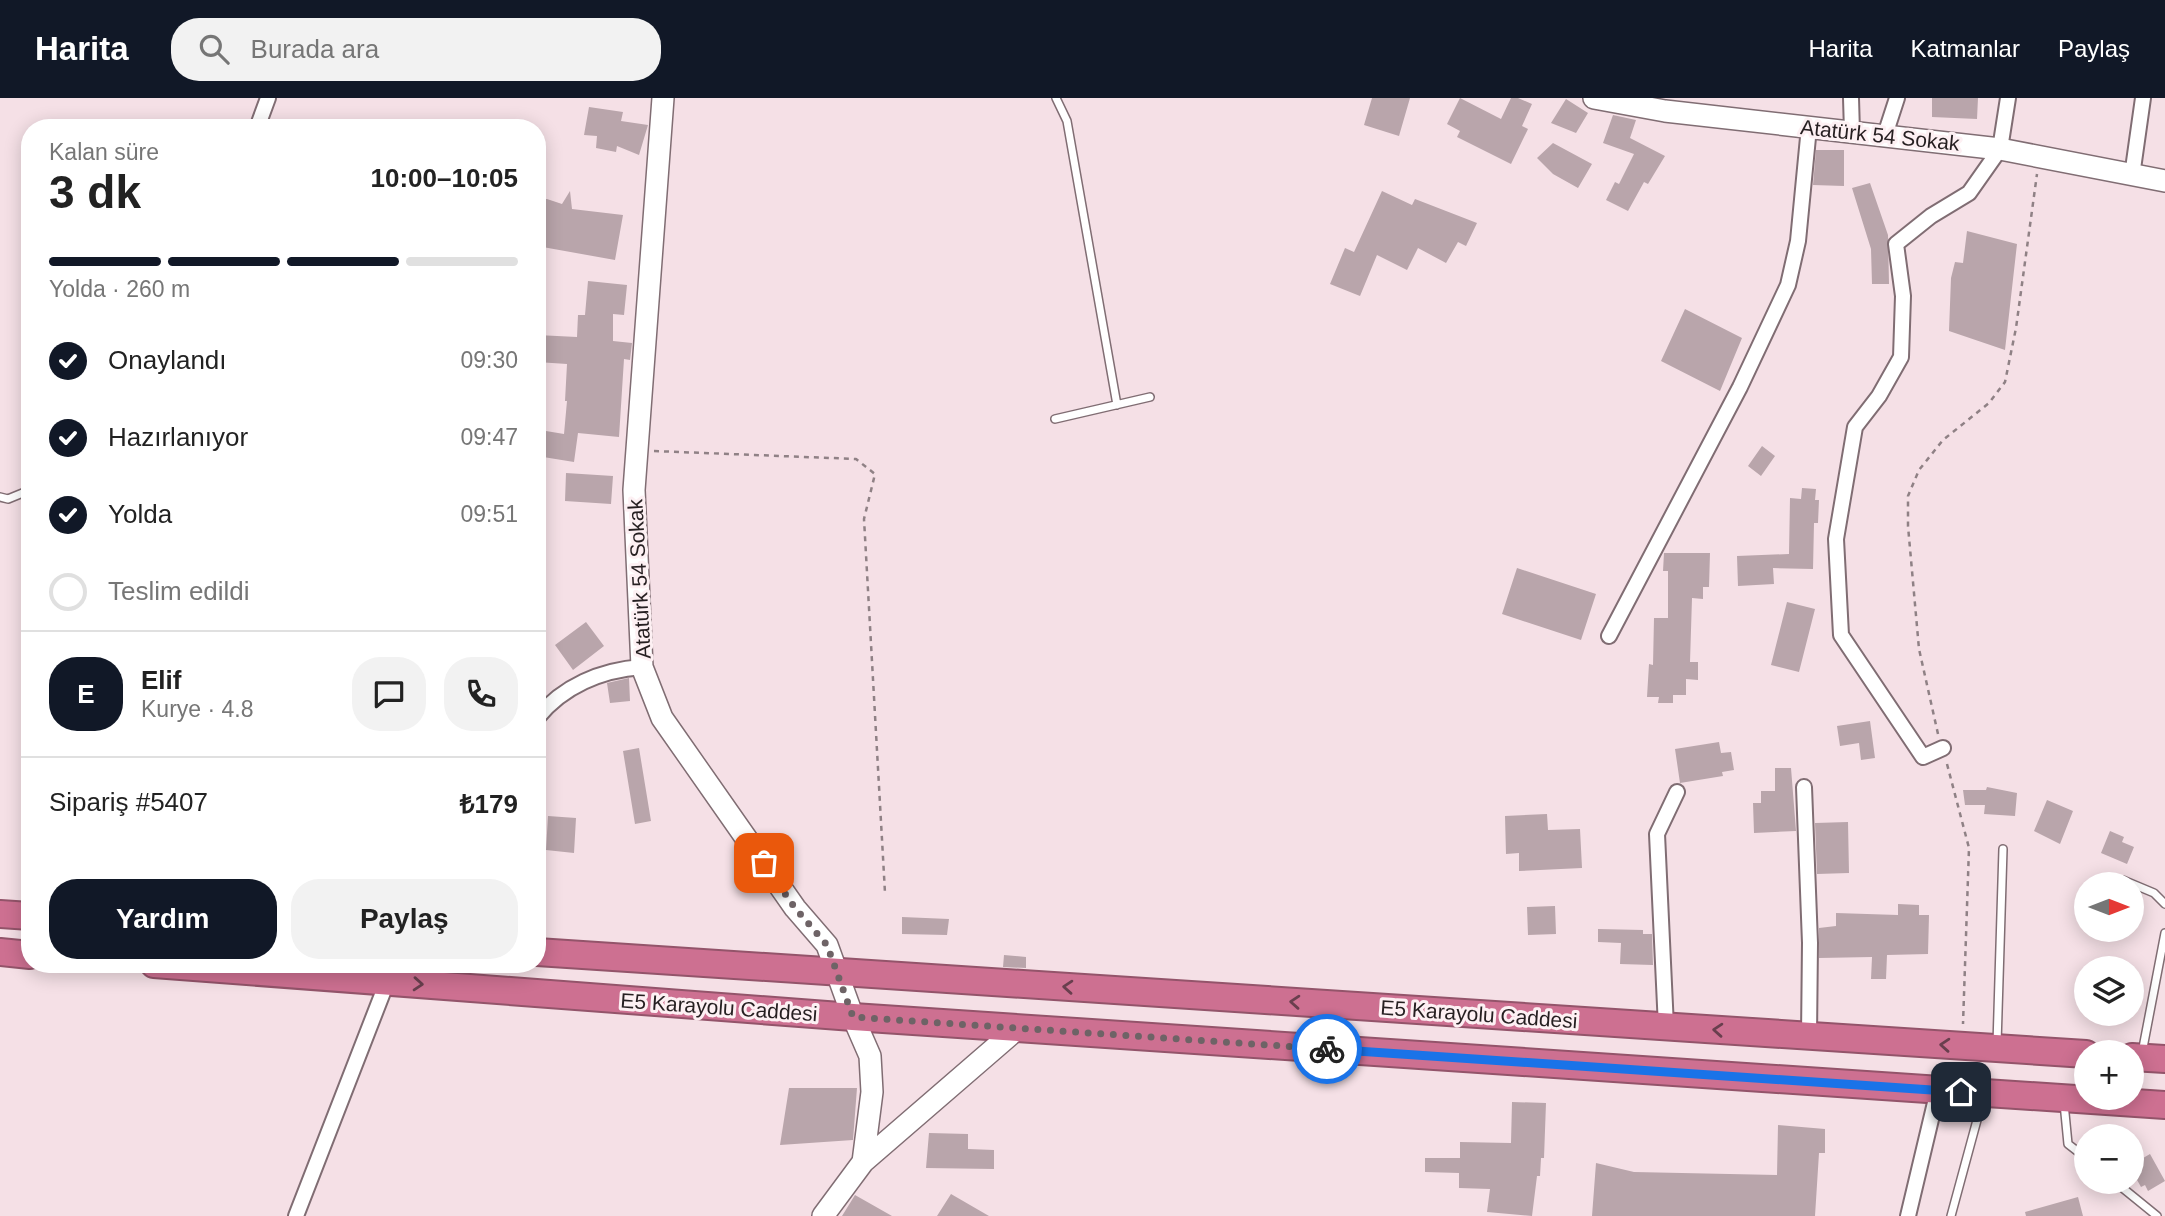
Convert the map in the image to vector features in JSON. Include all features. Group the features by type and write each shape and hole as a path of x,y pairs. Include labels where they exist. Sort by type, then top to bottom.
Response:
{"highway":[{"path":"0,914 21,915"},
{"path":"0,952 21,954"},
{"name":"E5 Karayolu Caddesi","path":"546,954 2074,1053"},
{"name":"E5 Karayolu Caddesi","path":"270,973 853,1017 2165,1105"}],"street":[{"path":"260,119 268,98"},
{"name":"Atatürk 54 Sokak","path":"663,98 634,491 642,667 662,718 795,908 827,945 870,1056 873,1092 863,1162"},
{"name":"Atatürk 54 Sokak","path":"1594,98 1665,111 2000,149 2165,181"},
{"path":"1851,98 1852,132"},
{"path":"1885,135 1897,98"},
{"path":"1943,748 1923,757 1841,635 1836,539 1855,427 1879,396 1901,356 1903,296 1896,244 1931,216 1969,193 2000,149 2008,98"},
{"path":"2132,176 2143,98"},
{"path":"1609,636 1740,387 1788,285 1798,241 1810,127"},
{"path":"546,709 556,699 586,680 613,670 642,667"},
{"path":"1804,787 1810,943 1809,1036"},
{"path":"1666,1027 1657,834 1677,792"},
{"path":"296,1216 387,982"},
{"name":"Atatürk 54 Sokak","path":"823,1216 863,1162 1018,1028"},
{"path":"1908,1216 1938,1090"}],"lane":[{"path":"1056,98 1067,121 1118,405"},
{"path":"1055,419 1150,397"},
{"path":"0,497 8,499 21,494"},
{"path":"1996,1048 2003,849"},
{"path":"2144,889 2154,893 2165,904"},
{"path":"2146,1058 2165,933"},
{"path":"1951,1216 1984,1093"},
{"path":"2064,1098 2068,1144 2074,1149"},
{"path":"2130,1194 2157,1216"}],"path":[{"path":"1962,1046 1969,848 1919,649 1908,526 1909,496 1919,470 1943,440 1989,403 2005,382 2016,328 2039,157"},
{"path":"638,444 659,453 856,459 875,474 864,519 885,893"}],"building":[{"path":"1372,98 1410,98 1399,136 1364,125"},
{"path":"1460,98 1501,119 1511,98 1532,104 1522,126 1528,129 1511,164 1457,137 1460,131 1447,124"},
{"path":"1932,98 1978,98 1977,119 1932,117"},
{"path":"1566,99 1588,113 1576,133 1551,123"},
{"path":"589,107 623,112 621,121 648,125 639,155 617,146 616,152 596,148 597,136 584,135"},
{"path":"1613,115 1636,120 1630,138 1665,156 1648,184 1644,182 1628,211 1606,200 1615,182 1619,184 1634,154 1603,143"},
{"path":"1553,143 1592,164 1578,188 1553,174 1537,158"},
{"path":"1816,150 1844,150 1844,186 1813,185"},
{"path":"1870,183 1888,235 1889,284 1872,284 1871,249 1852,188"},
{"path":"570,191 572,209 623,215 615,260 546,248 546,199 562,204"},
{"path":"1382,191 1412,205 1415,199 1477,223 1466,246 1458,242 1446,263 1418,248 1407,270 1377,255 1360,296 1330,284 1345,248 1354,252"},
{"path":"1967,231 2017,244 2005,350 1949,331 1951,278 1955,262 1963,263"},
{"path":"588,281 627,285 624,315 613,314 613,341 632,343 630,360 624,359 619,437 578,433 574,462 546,457 546,431 564,434 567,364 546,363 546,335 577,337 578,315 585,315"},
{"path":"1685,309 1742,338 1720,391 1661,361"},
{"path":"1762,446 1775,456 1761,476 1748,466"},
{"path":"566,473 613,476 611,504 565,501"},
{"path":"1802,488 1816,489 1815,500 1819,500 1818,523 1814,523 1813,569 1773,568 1774,584 1738,586 1737,556 1789,554 1790,498 1801,499"},
{"path":"1664,553 1710,553 1709,587 1703,587 1703,599 1692,598 1690,662 1698,662 1698,680 1686,679 1686,695 1673,695 1673,703 1658,703 1659,697 1647,697 1649,664 1653,665 1654,618 1668,618 1668,571 1663,571"},
{"path":"1517,568 1596,594 1581,640 1502,614"},
{"path":"1787,602 1815,609 1799,672 1771,665"},
{"path":"586,622 604,646 573,670 555,645"},
{"path":"629,678 630,701 610,703 607,683"},
{"path":"1870,721 1875,758 1861,760 1859,743 1840,746 1837,726"},
{"path":"1719,742 1721,753 1731,752 1734,770 1722,772 1723,776 1680,783 1675,749"},
{"path":"639,748 651,821 635,824 623,751"},
{"path":"1775,768 1791,768 1796,831 1754,833 1753,803 1761,803 1761,791 1775,791"},
{"path":"1987,787 2017,793 2015,816 1984,814 1985,805 1965,805 1963,790 1986,790"},
{"path":"2047,800 2073,811 2060,844 2034,831"},
{"path":"1547,814 1548,830 1580,829 1582,868 1519,871 1519,853 1506,854 1505,816"},
{"path":"548,816 576,818 574,853 546,850"},
{"path":"1848,822 1849,873 1817,874 1815,823"},
{"path":"2110,831 2124,837 2122,842 2134,847 2127,864 2101,853"},
{"path":"1898,904 1919,905 1919,915 1929,915 1928,954 1887,955 1886,979 1871,979 1872,957 1819,958 1819,928 1836,926 1836,913 1898,915"},
{"path":"1555,906 1556,934 1528,935 1527,907"},
{"path":"902,917 949,919 947,935 902,934"},
{"path":"1598,929 1643,930 1643,934 1652,934 1653,965 1620,964 1621,943 1598,942"},
{"path":"1004,955 1026,957 1026,968 1003,967"},
{"path":"789,1088 857,1088 853,1140 780,1145"},
{"path":"1512,1102 1546,1103 1544,1158 1541,1158 1540,1176 1537,1176 1532,1216 1487,1212 1490,1189 1459,1188 1459,1173 1425,1172 1425,1158 1460,1158 1460,1142 1511,1143"},
{"path":"1778,1125 1825,1129 1825,1153 1819,1153 1815,1216 1592,1216 1596,1163 1634,1172 1777,1175"},
{"path":"929,1133 968,1134 968,1149 994,1150 994,1169 926,1168"},
{"path":"2150,1154 2165,1181 2148,1191 2144,1186 2144,1158"},
{"path":"951,1194 989,1216 937,1216"},
{"path":"855,1195 892,1216 842,1216"},
{"path":"2078,1197 2083,1216 2026,1216 2025,1212"}],"way so far":[{"path":"764,863 795,908 827,945 839,972 853,1017 1327,1049"}],"route":[{"path":"1327,1049 1961,1092"}]}
